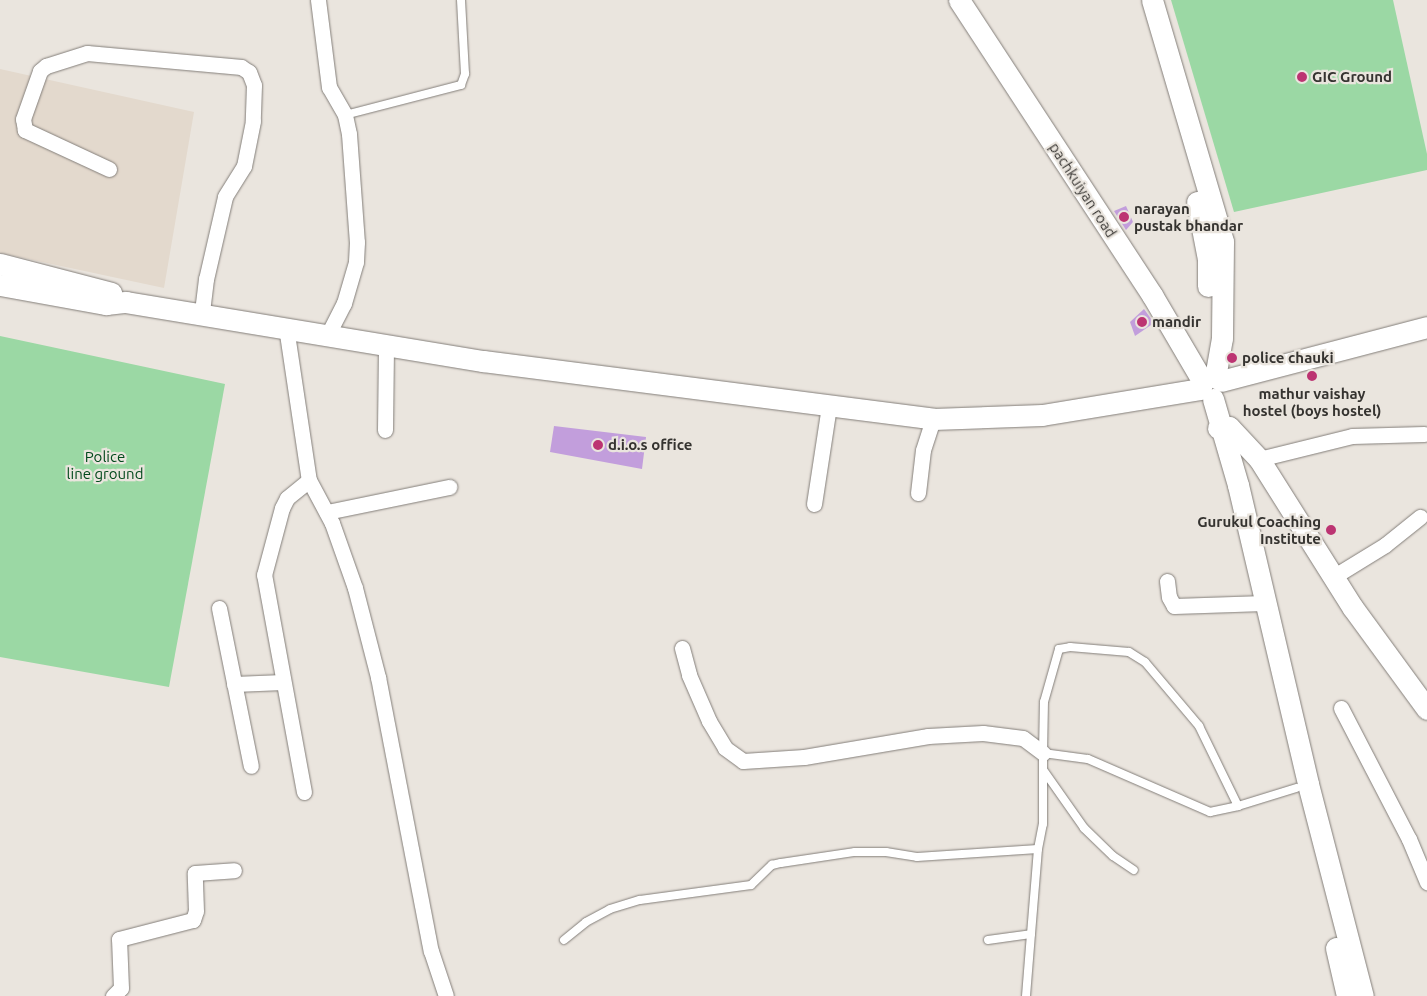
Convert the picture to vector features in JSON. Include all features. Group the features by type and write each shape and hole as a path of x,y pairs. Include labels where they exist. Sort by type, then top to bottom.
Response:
{"main road":[{"name":"pachkuiyan road","path":"959,0 1210,386"},
{"path":"1139,0 1175,103"},
{"path":"1152,0 1203,221 1214,244 1210,386 1217,428 1323,871 1347,996"},
{"path":"0,264 106,291 126,302"},
{"path":"0,285 106,304 126,302 286,327 483,361 933,419 1042,415 1210,386 1427,327"},
{"path":"1217,428 1229,427 1259,459 1333,577 1427,709"},
{"path":"1258,603 1296,788 1363,996"}],"street":[{"path":"318,0 329,87 345,115 357,249 344,303 328,334"},
{"path":"109,169 24,130 23,119 40,71 46,66 87,53 241,67 249,72 254,85 254,103 244,166 225,197 206,279 202,314"},
{"path":"286,327 310,480 327,512 356,588 395,759 431,951 446,996"},
{"path":"385,430 386,344"},
{"path":"814,504 829,406"},
{"path":"918,493 923,450 933,419"},
{"path":"1259,459 1352,436 1424,434"},
{"path":"304,792 264,575 282,508 287,498 310,480"},
{"path":"327,512 450,487"},
{"path":"1333,577 1385,545 1420,518"},
{"path":"1167,581 1171,603 1174,606 1258,603"},
{"path":"219,608 250,766"},
{"path":"682,648 689,675 709,721 725,748 743,761 841,752 928,736 990,732 1023,738 1042,753"},
{"path":"234,684 283,682"},
{"path":"1341,708 1409,839 1427,882"},
{"path":"112,996 121,988 119,939 193,920 195,873 234,870"}],"lane":[{"path":"345,115 461,85 465,74 461,0"},
{"path":"1026,996 1038,849 1043,824 1044,771 1042,753 1044,702 1059,649 1070,647 1129,652 1145,662 1199,726 1238,806"},
{"path":"1042,753 1088,760 1210,812 1238,806 1296,788"},
{"path":"1044,771 1084,828 1113,856 1134,870"},
{"path":"564,940 586,922 610,909 640,900 751,885 772,865 781,863 854,852 886,852 918,857 1038,849"},
{"path":"988,940 1031,934"}],"shaded area":[{"path":"0,69 194,112 164,288 0,253"}],"green space":[{"name":"GIC Ground","path":"1171,0 1393,0 1427,154 1427,170 1234,212"},
{"name":"Police line ground","path":"0,336 225,384 169,687 0,657"}],"building":[{"name":"narayan pustak bhandar","path":"1126,206 1133,222 1126,230 1114,211"},
{"name":"mandir","path":"1144,309 1154,323 1135,336 1130,322"},
{"name":"d.i.o.s office","path":"554,426 646,437 642,469 550,452"}],"place":[{"name":"GIC Ground","path":"1302,77"},
{"name":"narayan pustak bhandar","path":"1124,217"},
{"name":"mandir","path":"1142,322"},
{"name":"police chauki","path":"1232,358"},
{"name":"mathur vaishay hostel (boys hostel)","path":"1312,376"},
{"name":"d.i.o.s office","path":"598,445"},
{"name":"Gurukul Coaching Institute","path":"1331,530"}]}
